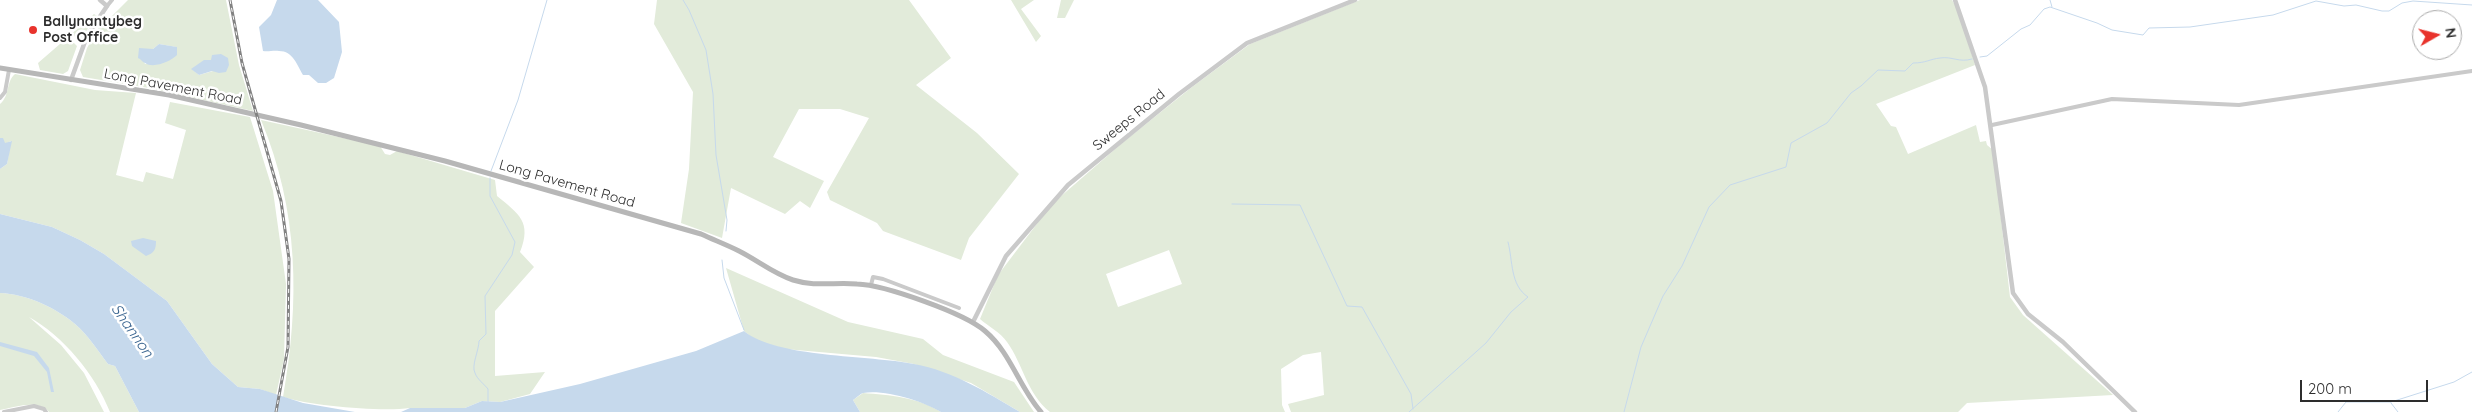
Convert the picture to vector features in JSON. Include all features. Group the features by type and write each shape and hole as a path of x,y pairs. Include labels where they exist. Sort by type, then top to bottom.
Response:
{"main road":[{"name":"Long Pavement Road","path":"0,68 169,95 391,147 701,234 738,250 791,279 812,284 871,285 896,292 973,322 999,345 1030,399 1041,412"}],"street":[{"path":"100,0 107,6"},
{"path":"71,80 84,44 112,0"},
{"name":"Sweeps Road","path":"973,322 1006,256 1068,184 1241,47 1271,32 1355,0"},
{"path":"1955,0 1985,87 1992,125 2011,283 2015,298 2028,314 2062,342 2135,412"},
{"path":"0,98 4,92 9,70"},
{"path":"1992,125 2112,99 2239,105 2472,71"},
{"path":"871,285 873,278 883,279 959,308"},
{"path":"4,412 34,406 44,409 46,412"}],"green space":[{"path":"128,0 226,0 239,65 253,111 149,88 83,77 80,70 87,48 103,20 106,22","holes":["159,44 176,47 158,64 145,64 139,49 153,49","211,60 213,71 199,75 192,69"]},
{"path":"657,0 909,0 951,58 916,85 977,133 1019,174 969,238 961,260 883,231 877,223 830,200 827,192 869,118 840,109 799,109 773,157 824,181 810,208 800,201 785,214 731,188 722,238 681,223 689,169 693,92 654,24"},
{"path":"1011,0 1034,0 1021,9 1041,36 1036,42"},
{"path":"1061,0 1074,0 1065,18 1057,18"},
{"path":"1360,0 1952,0 1958,10 1975,65 1876,104 1891,126 1896,127 1908,154 1976,125 1980,142 1986,141 1987,145 1993,150 2010,297 2023,315 2113,395 1967,403 1958,412 1291,412 1288,404 1324,395 1321,352 1303,355 1281,369 1282,405 1285,412 1050,412 1036,397 1007,342 980,319 998,275 1052,204 1121,144 1192,87 1250,44","holes":["1169,250 1182,284 1118,307 1106,274"]},
{"path":"94,14 97,16 82,37 77,38 71,34"},
{"path":"68,37 77,46 68,71 63,74 40,70 38,63"},
{"path":"15,74 95,90 136,93 116,175 143,182 146,172 173,179 186,130 165,123 170,102 250,117 273,191 286,284 284,359 276,395 260,389 238,387 212,364 167,301 104,254 52,227 0,214 0,169 7,164 11,141 5,144 0,138 0,104"},
{"path":"261,120 380,146 385,154 390,155 397,151 495,180 497,196 512,208 521,219 525,233 520,252 534,267 495,311 495,376 545,372 530,394 500,402 482,401 465,408 398,409 365,409 283,397 292,326 294,292 293,257 283,188 274,154"},
{"path":"726,268 848,322 923,339 943,355 1014,382 1034,412 1020,412 971,383 914,364 876,357 785,349 755,340 744,331"},
{"path":"0,293 40,302 80,328 108,364 115,366 139,412 110,412 96,384 77,357 42,325 29,317 61,345 84,373 104,412 49,412 44,408 33,405 0,410"},
{"path":"863,393 913,400 941,412 860,412 853,400"}],"water":[{"path":"277,0 318,0 339,22 342,52 334,78 326,83 318,83 309,75 303,75 294,59 288,53 263,51 259,27 271,15"},
{"path":"159,44 177,47 177,55 167,62 157,65 149,65 138,58 139,48 153,49"},
{"path":"221,54 228,58 229,65 226,72 212,71 199,75 191,69 204,60 211,60 212,55"},
{"path":"0,138 3,138 5,143 12,141 7,164 0,169"},
{"name":"Shannon","path":"0,214 52,227 104,254 167,301 212,364 238,387 260,389 303,403 355,412 139,412 115,366 108,364 80,328 40,302 0,293"},
{"path":"143,238 156,241 154,251 146,256 132,246 131,241"},
{"path":"744,331 759,340 800,351 895,361 928,367 969,383 1020,412 941,412 903,397 872,392 863,393 853,400 860,412 401,412 410,408 465,408 482,401 500,402 580,384 696,351"},
{"path":"0,342 37,352 49,368 54,392 51,392 47,372 34,356 0,346"}],"waterway":[{"path":"491,171 518,100 547,0"},
{"path":"683,0 706,50 713,94 716,155 727,220 726,231"},
{"path":"2050,0 2052,7"},
{"path":"1980,57 1987,56 2021,29 2030,25 2044,9 2050,7 2112,30 2143,35 2149,28 2190,27 2273,15 2316,1 2344,6 2356,5 2382,11 2389,11 2402,3 2413,1 2472,5"},
{"path":"1624,412 1641,347 1663,296 1682,266 1709,207 1730,185 1786,167 1791,143 1827,123 1851,93 1878,70 1905,71 1913,63 1940,58 1972,59"},
{"path":"488,402 488,389 477,377 474,370 479,341 486,334 485,296 512,255 515,242 490,196 490,178"},
{"path":"1232,204 1300,205 1347,306 1362,307 1411,394 1413,409"},
{"path":"1409,412 1486,343 1511,312 1528,297 1522,292 1515,279 1508,242"},
{"path":"722,260 724,278 744,330"},
{"path":"2338,412 2346,402 2391,402 2454,382 2472,372"},
{"path":"2391,403 2398,412"}],"railway":[{"path":"230,0 242,63 281,201 289,259 288,347 276,412"}],"place":[{"name":"Ballynantybeg Post Office","path":"33,30"}]}
